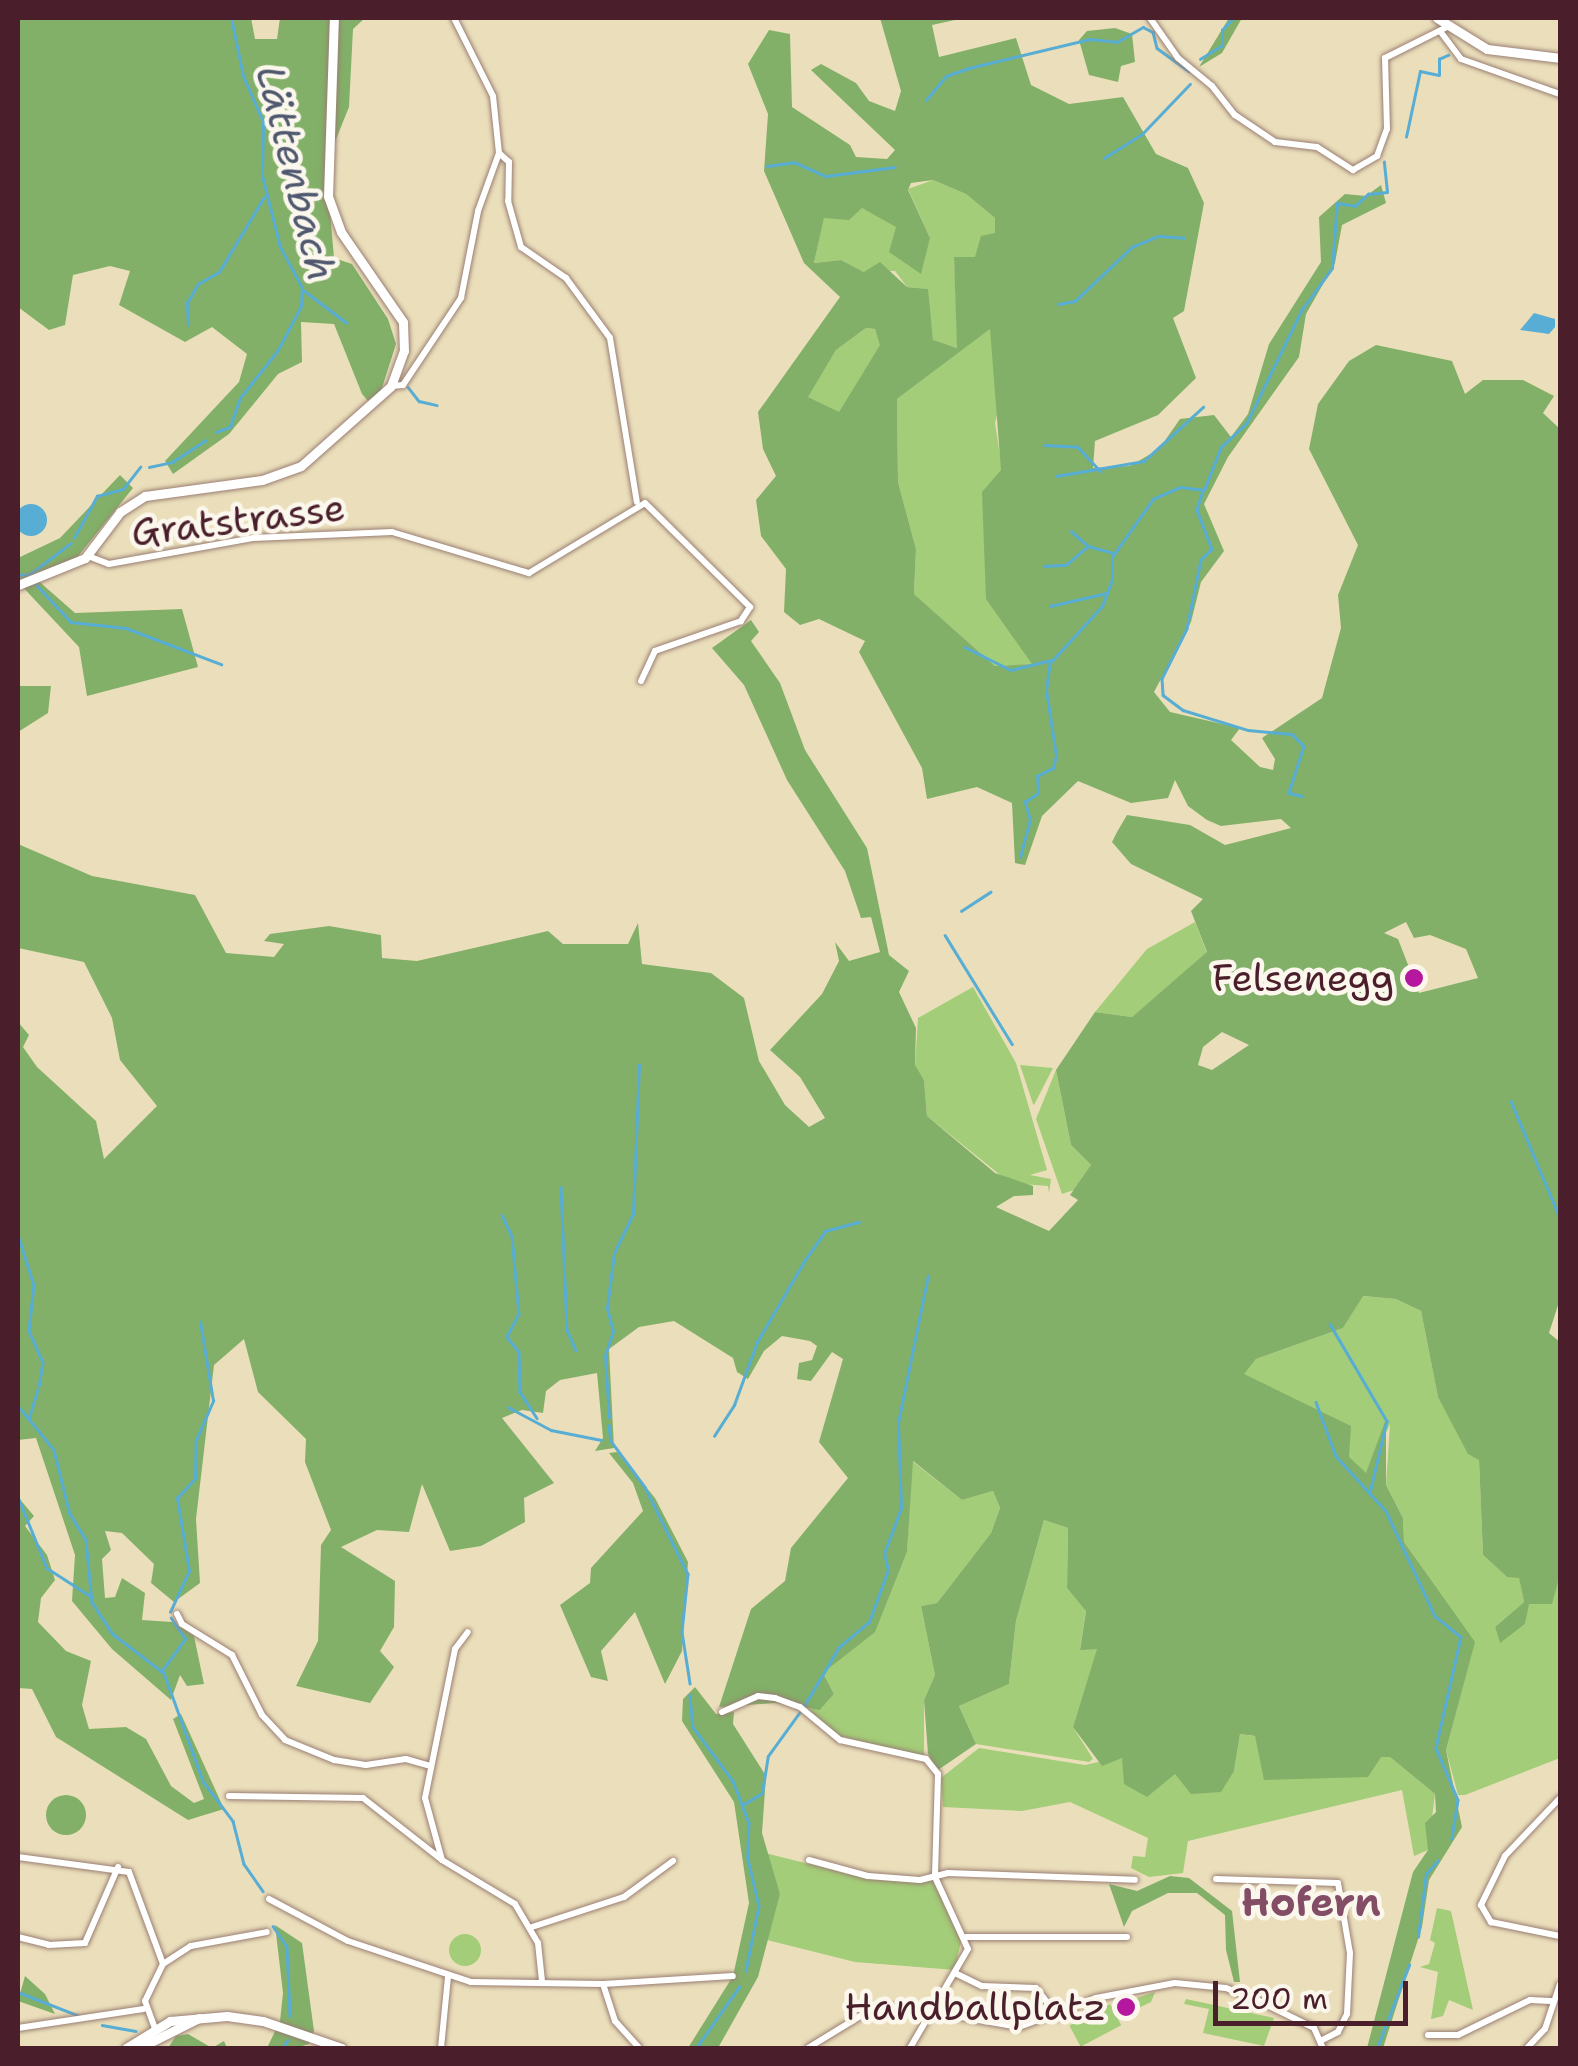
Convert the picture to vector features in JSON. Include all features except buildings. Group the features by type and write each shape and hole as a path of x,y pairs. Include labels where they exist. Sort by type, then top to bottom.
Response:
{"street":[{"path":"18,586 88,556 120,512 145,496 262,480 301,466 391,386 404,351 402,318 344,237 328,196 334,18"},
{"path":"391,386 402,385 461,298 478,211 499,153 493,96 454,18"},
{"path":"1150,18 1178,58 1212,86 1235,116 1275,142 1317,147 1353,170 1377,156 1387,129 1385,58 1444,29 1502,54 1560,58"},
{"path":"1437,18 1461,60 1560,94"},
{"path":"499,153 509,162 508,201 521,247 566,278 610,338 637,502 648,505 749,600 741,621 655,651 641,681"},
{"name":"Gratstrasse","path":"88,556 109,564 253,538 392,532 529,574 637,502"},
{"path":"177,1614 182,1624 232,1655 262,1715 286,1740 334,1760 366,1765 406,1759 430,1766"},
{"path":"442,1860 425,1806 455,1648 468,1632"},
{"path":"722,1712 758,1696 774,1698 800,1707 840,1740 926,1759 942,1793 931,1852 935,1877 966,1937 968,1956 927,2012 910,2048"},
{"path":"229,1796 354,1795 442,1860 515,1904 532,1927 542,1982"},
{"path":"1560,1798 1505,1856 1481,1905 1491,1922 1560,1936"},
{"path":"18,1857 118,1866 133,1878 163,1964"},
{"path":"809,1860 868,1876 1135,1880"},
{"path":"532,1927 637,1892 673,1861"},
{"path":"18,1937 69,1947 85,1943 118,1866"},
{"path":"808,2048 870,2010 927,2012 1004,2028 1059,2018 1147,1984 1206,1985 1306,2022 1322,2044 1338,2032 1347,2014 1350,1953 1338,1882 1216,1879"},
{"path":"269,1899 348,1941 448,1976 604,1984 733,1976"},
{"path":"144,2009 163,1964 191,1946 267,1932"},
{"path":"966,1937 1127,1937"},
{"path":"957,1974 982,1986 1036,1988 1059,2018"},
{"path":"441,2048 448,1976"},
{"path":"604,1984 615,2021 639,2048"},
{"path":"1527,2048 1545,2029 1551,2000 1560,1984"},
{"path":"1428,2035 1474,2030 1530,2000 1551,2000"},
{"path":"18,2028 144,2009"},
{"path":"144,2009 162,2048"},
{"path":"126,2048 157,2032 199,2018 263,2021 342,2048"},
{"path":"139,2048 157,2032"}],"green space":[{"path":"18,18 251,18 255,39 277,39 280,18 365,18 353,29 349,107 326,164 334,258 352,264 388,319 396,344 381,391 369,402 362,394 334,324 301,322 302,362 278,374 229,434 173,474 165,461 239,382 247,354 212,327 185,342 119,305 130,271 110,266 73,275 65,325 49,330 18,307"},
{"path":"880,18 964,18 932,25 939,57 1016,38 1031,85 1069,104 1123,97 1156,154 1188,168 1204,203 1184,311 1173,318 1196,378 1158,415 1095,441 1093,468 1130,466 1159,449 1180,419 1214,415 1231,437 1248,414 1269,344 1321,262 1319,217 1345,194 1366,196 1381,185 1386,203 1342,225 1335,263 1306,314 1299,357 1228,457 1204,504 1224,551 1201,582 1191,622 1154,692 1170,712 1240,728 1231,740 1260,767 1273,770 1275,759 1262,738 1322,698 1341,628 1338,595 1358,545 1309,449 1318,404 1349,361 1376,345 1452,361 1465,394 1483,380 1523,380 1554,396 1543,413 1560,429 1560,1299 1549,1333 1560,1342 1560,1574 1552,1604 1529,1604 1525,1624 1500,1643 1495,1627 1524,1602 1519,1578 1507,1577 1483,1555 1479,1460 1468,1454 1438,1397 1421,1311 1396,1299 1363,1296 1343,1328 1256,1359 1244,1374 1351,1426 1349,1457 1366,1473 1386,1419 1386,1485 1403,1518 1404,1542 1475,1642 1446,1750 1462,1827 1429,1880 1422,1927 1383,2048 1367,2048 1413,1872 1428,1850 1425,1823 1436,1812 1435,1794 1390,1757 1381,1757 1368,1777 1264,1780 1255,1736 1240,1734 1234,1771 1221,1792 1191,1794 1175,1774 1147,1797 1124,1784 1122,1758 1102,1766 1073,1727 1097,1649 1080,1650 1086,1611 1067,1588 1068,1528 1044,1520 1016,1621 1009,1684 959,1706 976,1744 938,1770 928,1754 924,1700 935,1675 921,1606 937,1603 991,1533 1000,1508 993,1491 962,1500 913,1461 907,1552 875,1632 823,1673 834,1694 820,1710 775,1703 719,1707 751,1609 785,1581 791,1548 848,1478 819,1442 843,1359 832,1352 811,1381 797,1379 799,1363 812,1360 817,1346 810,1341 782,1336 764,1351 748,1379 737,1372 733,1358 674,1321 639,1327 609,1349 614,1448 595,1451 603,1438 597,1373 560,1380 546,1391 543,1413 522,1410 502,1418 554,1483 524,1498 525,1522 481,1546 450,1551 422,1484 409,1532 377,1530 341,1547 395,1581 394,1627 380,1651 394,1667 370,1703 296,1686 318,1641 321,1545 331,1530 305,1462 306,1439 258,1392 244,1339 214,1365 196,1519 200,1583 174,1602 151,1583 154,1564 122,1533 105,1531 111,1550 102,1559 105,1598 115,1597 122,1578 145,1593 142,1620 172,1622 194,1636 204,1684 187,1686 180,1675 171,1700 112,1649 72,1601 75,1555 36,1438 18,1440 18,1022 29,1035 23,1047 37,1067 96,1121 104,1159 157,1106 120,1060 112,1018 84,962 18,948 18,844 92,876 195,895 226,953 274,957 284,944 264,941 270,934 329,926 381,935 382,958 417,961 548,931 563,944 628,944 638,923 642,964 711,973 744,998 759,1061 785,1105 809,1127 825,1118 800,1077 770,1050 822,994 839,961 835,942 849,961 880,952 871,917 861,918 845,871 787,780 744,685 712,648 751,620 759,632 751,641 780,683 805,750 867,848 889,955 909,971 899,992 916,1028 915,1065 924,1080 927,1116 995,1173 1033,1186 1033,1195 1014,1196 996,1207 1049,1231 1078,1200 1070,1195 1091,1165 1071,1145 1056,1070 1095,1012 1132,1017 1207,952 1191,911 1203,899 1131,864 1112,842 1117,832 1127,815 1190,825 1225,845 1291,828 1281,819 1221,826 1188,806 1175,780 1168,798 1131,803 1078,781 1042,816 1025,865 1015,863 1012,803 977,787 927,799 922,768 859,652 865,641 819,619 800,625 784,612 786,569 761,536 756,500 776,476 763,449 758,412 840,297 804,263 764,171 768,114 748,64 769,30 790,34 792,107 850,145 856,157 887,159 895,150 811,70 821,64 856,83 869,101 895,111 901,91","holes":["933,180 966,194 995,218 995,233 981,236 975,257 954,257 957,348 933,340 928,289 907,287 880,262 864,272 841,260 814,263 824,218 849,220 862,208 896,227 889,252 921,274 930,238 908,190 911,183","866,328 875,329 880,345 839,412 808,397 836,350","990,329 1001,470 982,492 986,599 1032,664 995,666 914,594 916,549 898,482 897,399","1406,922 1414,938 1430,935 1466,949 1478,978 1419,993 1398,939 1384,933","1222,1032 1249,1045 1212,1070 1198,1065 1203,1047"]},
{"path":"1229,18 1242,18 1222,53 1199,67"},
{"path":"1115,28 1132,34 1135,62 1121,66 1118,82 1089,75 1079,40 1087,31"},
{"path":"933,180 966,194 995,218 995,233 975,257 954,257 958,348 933,341 927,289 907,287 895,271 864,272 841,260 814,263 824,217 862,208 930,238 908,189"},
{"path":"866,328 875,329 881,344 839,413 807,397 836,350"},
{"path":"991,328 1000,403 995,423 1033,664 995,666 914,594 916,549 898,482 897,399"},
{"path":"120,475 133,488 75,560 34,577 75,613 182,609 198,667 87,696 79,647 18,582 18,558 60,538"},
{"path":"18,686 51,686 48,713 18,732"},
{"path":"1195,922 1207,953 1132,1017 1095,1012 1147,949"},
{"path":"973,987 1016,1063 1047,1170 1030,1175 1051,1179 1049,1193 1048,1186 1010,1183 927,1116 924,1080 915,1066 918,1018"},
{"path":"1020,1065 1053,1068 1034,1105 1033,1104"},
{"path":"1056,1070 1071,1145 1091,1165 1077,1189 1062,1194 1036,1119"},
{"path":"1362,1296 1396,1299 1421,1311 1438,1397 1479,1460 1483,1555 1507,1577 1519,1577 1524,1602 1495,1627 1500,1642 1525,1624 1528,1604 1560,1574 1560,1758 1465,1795 1458,1795 1446,1750 1474,1642 1404,1542 1403,1518 1386,1485 1390,1424 1367,1474 1243,1374 1256,1359 1343,1328"},
{"path":"617,1452 655,1498 688,1562 682,1651 665,1684 635,1612 601,1651 608,1681 591,1677 560,1605 590,1583 591,1568 643,1511 633,1483 609,1453"},
{"path":"912,1461 962,1500 993,1491 1000,1508 991,1533 937,1603 921,1606 935,1675 924,1700 924,1756 834,1735 806,1709 821,1709 834,1694 823,1673 875,1631 907,1552"},
{"path":"18,1497 34,1516 25,1526 47,1555 55,1580 41,1598 38,1622 66,1651 91,1661 82,1705 89,1729 126,1727 146,1739 171,1786 194,1803 204,1799 173,1719 181,1714 224,1809 188,1820 56,1737 32,1689 18,1688"},
{"path":"1044,1520 1068,1528 1067,1588 1086,1610 1080,1649 1098,1648 1073,1727 1093,1759 1089,1762 976,1744 959,1706 1009,1684 1016,1621"},
{"path":"695,1687 716,1714 734,1712 733,1724 766,1776 762,1833 780,1894 758,1977 718,2048 688,2048 733,1976 749,1903 734,1802 682,1721 683,1699"},
{"path":"1240,1734 1390,1757 1435,1794 1428,1850 1414,1856 1402,1790 1188,1841 1183,1873 1149,1877 1131,1868 1133,1856 1145,1857 1148,1838 1070,1802 1022,1811 943,1807 941,1778 979,1748 1085,1765 1121,1757 1124,1764 1175,1774 1234,1771"},
{"path":"66,1795 80,1801 86,1815 80,1829 66,1835 52,1829 46,1815 52,1801"},
{"path":"765,1853 869,1879 932,1880 962,1936 955,1970 855,1962 767,1940 780,1894"},
{"path":"1170,1876 1189,1878 1232,1911 1240,1982 1234,1982 1226,1950 1225,1915 1197,1893 1168,1893 1132,1911 1124,1927 1109,1884 1137,1891"},
{"path":"1437,1908 1451,1911 1473,2010 1449,2000 1443,2016 1431,2019 1438,1972 1420,1967 1429,1964"},
{"path":"275,1925 302,1943 314,2031 309,2044 296,2048 267,2048 280,2021 283,1993"},
{"path":"465,1934 476,1939 481,1950 476,1961 465,1966 454,1961 449,1950 454,1939"},
{"path":"25,1976 45,1994 55,2014 18,2001"},
{"path":"1155,1992 1151,2002 1120,2017 1115,2005"},
{"path":"1186,1999 1274,2018 1264,2046 1203,2033 1209,2009 1184,2004"},
{"path":"1110,2004 1121,2025 1081,2047 1069,2026"},
{"path":"188,2034 212,2048 168,2048 176,2036"}],"water":[{"path":"1534,313 1555,319 1549,334 1520,330"},
{"path":"31,504 43,508 47,520 43,532 31,536 19,532 15,520 19,508"}],"waterway":[{"name":"Lättenbach","path":"216,432 230,427 240,398 278,350 301,306 302,288 280,247 262,176 263,122 243,76 231,18"},
{"path":"1200,59 1222,45 1222,30 1233,18"},
{"path":"926,100 946,76 969,68 1090,39 1117,42 1143,27 1153,32 1157,48 1189,71"},
{"path":"1406,137 1420,71 1439,75 1439,59 1448,55"},
{"path":"1104,158 1142,134 1190,84"},
{"path":"767,166 794,162 826,176 894,167"},
{"path":"1020,857 1030,820 1025,802 1038,793 1037,776 1053,768 1056,756 1046,690 1050,663 1102,606 1112,580 1112,557 1153,499 1180,487 1204,490 1221,447 1246,424 1301,311 1332,268 1337,203 1355,206 1368,194 1387,192 1384,162"},
{"path":"188,325 187,303 198,284 219,272 264,197"},
{"path":"1058,304 1075,301 1132,247 1158,236 1184,238"},
{"path":"302,289 347,323"},
{"path":"408,387 419,401 437,405"},
{"path":"1056,476 1144,461 1203,407"},
{"name":"Lättenbach","path":"149,467 172,462 206,440"},
{"path":"1044,445 1078,447 1100,471"},
{"name":"Lättenbach","path":"74,538 97,496 123,489 140,467"},
{"path":"1203,491 1197,510 1212,549 1201,560 1187,629 1162,679 1163,695 1183,710 1248,730 1292,734 1304,746 1289,793 1302,796"},
{"path":"1071,531 1088,546"},
{"name":"Lättenbach","path":"18,575 30,574 71,543"},
{"path":"1044,566 1066,565 1088,546 1114,553"},
{"path":"35,583 71,622 126,628 221,664"},
{"path":"1050,606 1107,593"},
{"path":"965,647 1011,670 1051,660"},
{"path":"961,911 990,892"},
{"path":"945,935 1012,1044"},
{"path":"609,1418 605,1356 613,1331 607,1308 614,1253 633,1214 639,1065"},
{"path":"1511,1101 1560,1218"},
{"path":"561,1187 567,1330 576,1350"},
{"path":"502,1215 512,1236 519,1314 507,1337 519,1352 520,1392 537,1418"},
{"path":"714,1436 734,1405 757,1342 805,1260 825,1231 859,1222"},
{"path":"18,1235 34,1285 29,1331 43,1362 39,1386"},
{"path":"804,1706 839,1647 869,1622 888,1570 884,1554 901,1508 898,1423 928,1276"},
{"path":"170,1612 189,1571 177,1498 195,1479 196,1440 213,1401 200,1322"},
{"path":"1330,1324 1387,1421 1370,1493"},
{"path":"38,1390 29,1419 54,1450 70,1514 86,1540 92,1602 113,1634 164,1673 203,1781 233,1821 244,1864 263,1891"},
{"path":"1316,1402 1336,1456 1386,1511 1435,1616 1461,1637 1436,1748 1458,1800 1452,1839"},
{"path":"18,1406 29,1419"},
{"path":"508,1407 551,1430 601,1440"},
{"path":"609,1425 611,1441 645,1487 688,1574 682,1632 690,1683"},
{"path":"18,1497 47,1568 92,1597"},
{"path":"161,1672 185,1639 171,1618"},
{"path":"690,1695 693,1727 733,1781 749,1823 748,1859 759,1906 746,1971"},
{"path":"744,1804 762,1793 768,1756 799,1713"},
{"path":"1418,1937 1426,1874 1438,1860"},
{"path":"273,1926 287,1947 290,2016"},
{"path":"1377,2048 1409,1965"},
{"path":"696,2048 739,1987"},
{"path":"18,1992 80,2016"},
{"path":"102,2025 135,2031"},
{"path":"282,2048 287,2041"}],"place":[{"name":"Felsenegg","path":"1414,978"},
{"name":"Handballplatz","path":"1126,2007"}],"district":[{"name":"Hofern","path":"1311,1902"}]}
